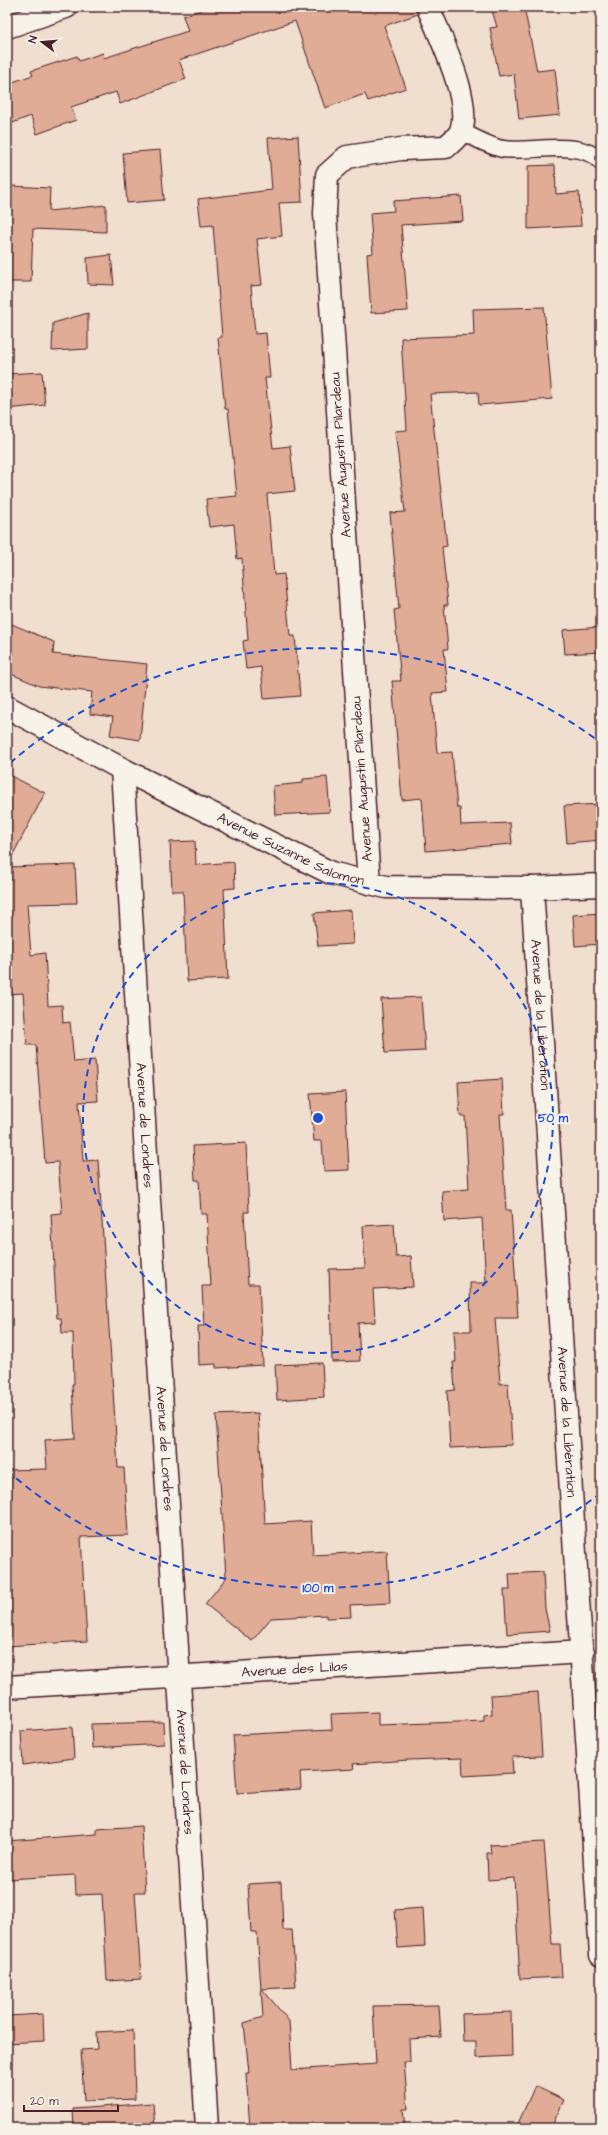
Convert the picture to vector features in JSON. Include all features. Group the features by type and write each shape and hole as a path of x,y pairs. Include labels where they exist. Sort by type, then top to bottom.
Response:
{"street":[{"path":"7,27 66,7"},
{"path":"428,7 458,83 463,106 461,132"},
{"name":"Avenue Augustin Pilardeau","path":"368,883 325,213 328,175 347,157 401,150 446,147 461,132"},
{"name":"Avenue Suzanne Salomon","path":"7,707 122,769 331,873 386,887 532,888 601,885"},
{"name":"Avenue de Londres","path":"122,769 207,2128"},
{"name":"Avenue de la Libération","path":"532,888 583,1652 601,1955"},
{"name":"Avenue des Lilas","path":"7,1687 179,1678 583,1652"}],"lane":[{"path":"461,132 502,149 575,149 595,155 601,162"}],"building":[{"path":"210,7 416,7 418,14 384,26 406,88 368,101 365,94 325,108 295,21 179,60 186,79 120,104 116,92 71,107 76,120 37,134 31,116 7,125 7,84 33,75 31,71 77,56 79,61 103,53 104,58 188,31 183,16"},
{"path":"491,7 524,7 537,71 555,69 560,115 519,119 514,74 499,76 490,28 497,27"},
{"path":"298,136 302,202 279,203 282,236 257,239 262,285 251,286 255,334 266,333 270,378 265,378 273,448 290,446 295,491 267,494 274,575 284,574 290,636 295,636 300,696 264,699 261,667 246,669 243,641 248,640 242,558 237,559 234,524 209,527 206,499 237,496 228,409 225,409 218,338 222,337 213,225 201,226 198,199 272,190 268,138"},
{"path":"160,150 164,200 127,203 123,153"},
{"path":"555,165 556,194 579,192 581,226 528,229 528,166"},
{"path":"11,186 50,188 49,211 106,205 106,232 33,229 31,282 7,282"},
{"path":"461,196 463,221 401,225 408,311 371,313 367,254 373,253 370,213 394,211 393,201"},
{"path":"111,255 114,285 88,284 87,258"},
{"path":"544,307 552,399 479,405 478,392 430,394 447,546 442,547 448,605 444,605 448,649 444,649 448,692 432,693 437,753 452,752 457,808 460,808 461,825 510,823 512,844 426,851 422,798 402,800 392,681 401,681 394,610 399,609 390,513 405,512 395,431 407,430 401,338 474,335 473,309"},
{"path":"88,313 88,349 52,351 53,323"},
{"path":"42,372 45,405 7,409 7,374"},
{"path":"7,622 54,642 53,654 147,664 140,740 110,735 113,717 90,714 92,692 39,686 7,672"},
{"path":"601,627 601,652 565,654 563,630"},
{"path":"7,774 45,793 7,866"},
{"path":"327,777 330,812 275,815 273,786 303,783 303,779"},
{"path":"601,804 601,840 567,843 564,806"},
{"path":"195,841 196,865 234,862 235,888 224,889 228,979 187,981 183,891 172,891 170,842"},
{"path":"75,865 77,903 27,904 31,955 45,953 48,1006 62,1005 63,1023 70,1022 74,1062 95,1060 98,1101 79,1102 83,1161 98,1160 118,1468 124,1468 128,1535 81,1537 87,1641 7,1646 7,1470 47,1469 45,1440 75,1438 72,1384 74,1384 73,1333 62,1333 61,1318 57,1318 51,1214 62,1213 58,1162 45,1163 36,1045 27,1045 23,993 7,994 7,867"},
{"path":"351,910 353,944 318,946 314,913"},
{"path":"601,913 601,944 575,946 573,915"},
{"path":"421,997 425,1051 385,1053 381,999"},
{"path":"502,1079 504,1114 500,1114 506,1210 511,1210 518,1318 495,1318 500,1384 508,1383 512,1445 450,1448 447,1391 455,1390 453,1362 456,1362 454,1331 471,1331 470,1283 486,1283 482,1218 444,1221 442,1191 469,1189 465,1116 460,1116 458,1082"},
{"path":"345,1092 349,1170 324,1171 322,1141 314,1141 310,1094"},
{"path":"246,1143 249,1212 244,1212 248,1284 259,1284 263,1365 216,1368 216,1364 199,1365 198,1326 204,1326 202,1286 211,1286 207,1214 201,1214 199,1180 195,1180 193,1146"},
{"path":"394,1224 396,1257 411,1256 413,1287 373,1289 375,1322 358,1323 360,1361 332,1362 329,1269 365,1268 363,1226"},
{"path":"322,1363 324,1397 277,1400 275,1365"},
{"path":"258,1413 265,1524 311,1521 313,1555 387,1551 390,1603 350,1605 351,1617 326,1618 326,1615 271,1618 252,1641 205,1604 226,1578 216,1415"},
{"path":"543,1572 545,1609 550,1631 507,1634 504,1590 510,1590 509,1574"},
{"path":"538,1692 542,1756 512,1757 513,1773 463,1776 462,1758 353,1764 354,1769 300,1772 301,1789 237,1793 233,1735 332,1730 331,1714 378,1712 378,1725 484,1721 484,1715 492,1714 491,1695"},
{"path":"163,1722 164,1744 92,1748 91,1724"},
{"path":"72,1727 74,1758 23,1765 21,1731"},
{"path":"141,1826 145,1892 135,1892 141,1979 107,1981 102,1894 76,1895 75,1875 7,1879 7,1841 97,1834 97,1829"},
{"path":"544,1842 552,1944 560,1944 562,1977 520,1979 514,1878 488,1880 487,1853 491,1853 490,1845"},
{"path":"281,1882 283,1930 292,1930 296,1987 262,1989 289,2021 292,2070 376,2064 373,2006 439,2005 441,2037 409,2039 410,2062 404,2062 408,2109 403,2109 405,2128 250,2128 246,2073 249,2073 244,2023 263,2017 257,1932 251,1932 248,1884"},
{"path":"423,1908 425,1946 398,1948 395,1910"},
{"path":"511,2012 512,2056 476,2058 476,2042 463,2042 462,2014"},
{"path":"43,2014 44,2041 7,2043 7,2016"},
{"path":"133,2030 135,2099 84,2101 81,2050 97,2049 96,2032"},
{"path":"535,2086 564,2100 551,2128 516,2128"},
{"path":"153,2103 155,2128 74,2128 73,2109"}]}
